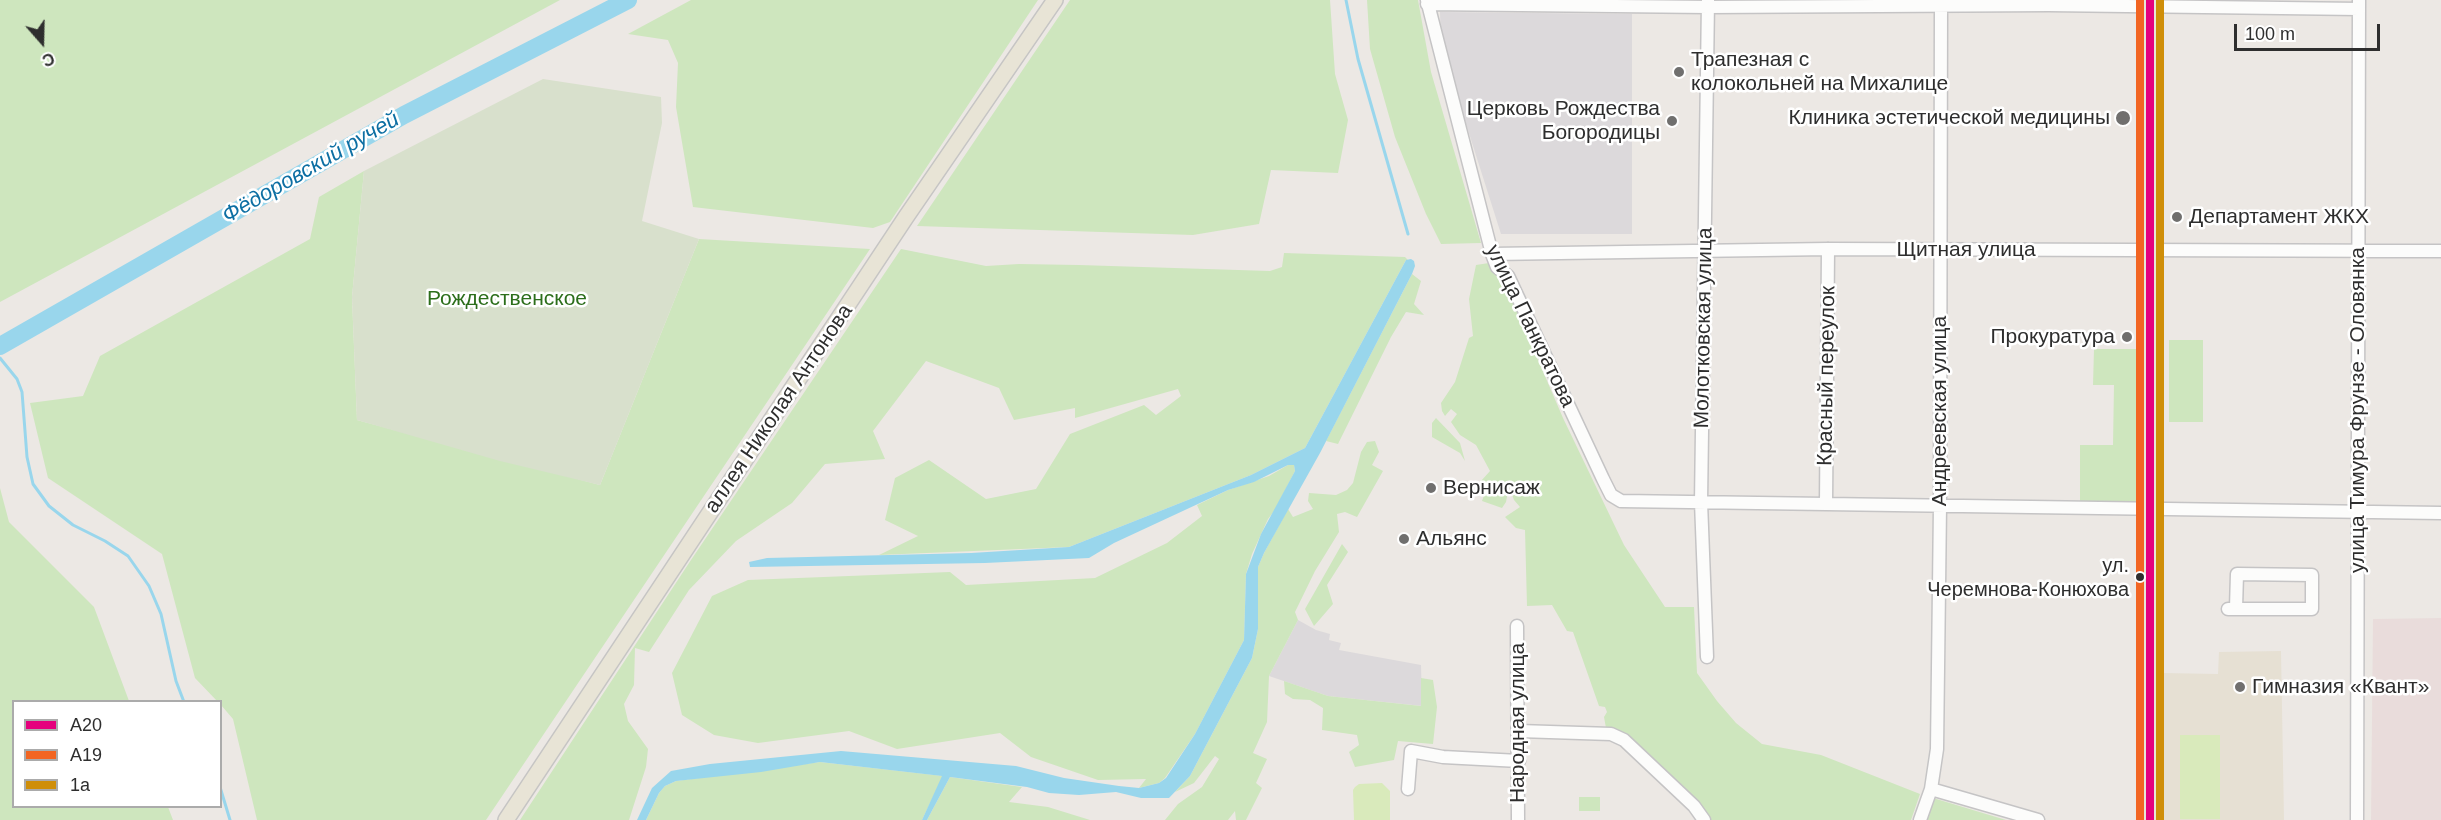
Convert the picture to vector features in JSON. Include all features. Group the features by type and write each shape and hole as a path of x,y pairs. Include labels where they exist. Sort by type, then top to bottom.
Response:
{"main road":[{"name":"аллея Николая Антонова","path":"506,820 906,217 1055,0"},
{"path":"2150,3 2150,820"}],"street":[{"path":"1427,2 2360,4"},
{"name":"улица Панкратова","path":"1427,2 1491,254 1497,267 1508,276 1611,495 1621,501 1701,502"},
{"name":"Андреевская улица","path":"1920,820 1931,789 1937,749 1941,3"},
{"name":"Молотковская улица","path":"1707,657 1701,502 1708,4"},
{"name":"улица Тимура Фрунзе - Оловянка","path":"2357,820 2360,4"},
{"name":"Щитная улица","path":"1491,254 1828,249 2441,250"},
{"name":"Красный переулок","path":"1826,504 1828,249"},
{"path":"1701,502 2441,513"},
{"path":"2237,574 2312,575 2312,609 2232,608 2237,574"},
{"name":"Народная улица","path":"1517,626 1518,820"},
{"path":"1519,731 1611,734 1624,740 1694,806 1704,820"},
{"path":"1408,789 1411,751 1443,757 1519,761"},
{"path":"1931,789 2038,820"}],"shaded area":[{"path":"1440,12 1632,14 1632,234 1501,234 1441,45"},
{"path":"2441,618 2441,820 2371,820 2373,619"},
{"path":"1298,620 1316,630 1330,634 1329,640 1341,643 1339,650 1421,665 1422,706 1328,696 1269,676"},
{"path":"2281,651 2284,820 2164,820 2163,673 2218,674 2219,652"}],"green space":[{"path":"0,0 560,0 0,302"},
{"path":"691,0 1038,0 890,222 873,228 693,207 676,107 678,63 668,40 628,34"},
{"path":"1070,0 1330,0 1335,74 1348,120 1338,173 1271,170 1259,224 1193,235 917,226"},
{"path":"1367,0 1418,0 1431,72 1481,243 1441,244 1426,214 1395,137 1370,49"},
{"name":"Рождественское","path":"543,79 661,97 662,123 642,221 699,239 600,485 500,461 357,420 352,297 364,171"},
{"path":"364,171 352,297 357,420 600,485 699,239 870,249 486,820 257,820 233,719 222,706 222,700 216,700 195,678 162,554 48,478 30,403 83,396 100,356 310,239 319,197"},
{"path":"901,249 986,266 1079,265 1270,271 1282,267 1284,253 1405,257 1408,260 1305,448 1251,475 1069,547 879,555 918,536 885,520 895,478 929,460 986,499 1036,489 1070,434 1144,405 1156,415 1181,396 1178,389 1075,418 1075,408 1014,420 999,388 926,361 873,431 885,459 825,464 792,503 736,541 689,590 649,652 635,648 634,685 624,704 628,721 648,749 646,767 629,820 520,820 691,560"},
{"path":"1489,263 1505,283 1563,418 1624,545 1665,607 1694,607 1697,673 1717,701 1736,723 1762,744 1821,755 1920,794 1911,820 1708,820 1628,737 1621,731 1606,728 1604,717 1607,712 1605,707 1599,706 1573,632 1567,631 1552,605 1527,606 1525,530 1516,528 1505,517 1520,507 1514,500 1509,486 1506,502 1502,508 1482,501 1486,490 1481,481 1490,471 1476,445 1460,435 1451,422 1457,414 1451,409 1445,416 1442,411 1441,403 1455,382 1469,338 1473,336 1469,299 1476,265"},
{"path":"1412,274 1421,281 1414,304 1424,315 1406,312 1391,337 1338,444 1326,441"},
{"path":"2169,340 2203,340 2203,422 2169,422"},
{"path":"2094,349 2137,349 2136,505 2080,505 2080,445 2113,445 2114,385 2093,385"},
{"path":"1436,418 1460,443 1465,461 1460,453 1432,437 1432,423"},
{"path":"1375,441 1379,452 1372,465 1383,471 1357,517 1345,512 1337,514 1339,532 1315,571 1295,612 1298,620 1269,676 1267,722 1253,753 1267,759 1256,783 1262,788 1246,820 1236,820 1235,811 1228,820 1165,820 1178,804 1202,787 1219,759 1215,756 1194,783 1175,792 1190,776 1252,658 1258,629 1258,567 1288,509 1293,517 1313,509 1308,501 1309,493 1336,495 1347,490 1353,483 1361,452 1367,442"},
{"path":"1288,465 1294,465 1295,471 1268,519 1252,554 1246,574 1244,640 1195,734 1165,778 1159,783 1139,788 1146,779 1098,780 1031,757 1000,733 897,749 849,731 758,743 714,735 682,715 672,673 712,596 748,580 950,572 966,585 1095,578 1167,543 1202,516 1197,505 1228,490 1269,476"},
{"path":"0,488 9,522 94,607 129,700 12,700 12,808 168,808 173,820 0,820"},
{"path":"1342,544 1348,552 1327,585 1333,604 1314,626 1305,609"},
{"path":"1421,678 1433,680 1437,707 1433,744 1398,741 1394,760 1355,767 1349,752 1359,745 1357,735 1322,730 1323,708 1310,700 1293,699 1285,694 1284,681 1328,696 1421,706"},
{"path":"2180,735 2220,735 2220,819 2180,819"},
{"path":"820,762 943,776 922,820 646,820 659,793 665,786 676,781"},
{"path":"950,777 1022,787 1009,802 1048,807 1090,820 927,820"},
{"path":"1382,783 1390,791 1390,820 1354,820 1353,790 1355,787 1359,784"},
{"path":"1579,797 1600,797 1600,811 1579,811"},
{"path":"1933,798 2006,820 1926,820"}],"water":[{"path":"1411,259 1415,266 1412,274 1320,453 1258,567 1258,629 1252,658 1190,776 1169,798 1141,798 1116,792 1079,795 1049,793 1027,787 950,777 927,820 922,820 942,776 820,762 761,772 676,781 665,786 659,793 646,820 637,820 652,788 671,771 710,764 841,751 1016,766 1064,778 1139,788 1159,783 1166,778 1195,734 1244,640 1246,574 1261,534 1295,471 1294,465 1288,465 1254,482 1228,490 1114,543 1089,558 985,563 750,567 749,562 767,558 971,553 1069,547 1251,475 1305,448 1406,260"}],"waterway":[{"name":"Фёдоровский ручей","path":"0,346 404,115 628,0"},
{"path":"1346,0 1358,59 1408,234"},
{"path":"0,358 17,379 22,392 27,457 33,484 49,506 73,525 128,556 149,586 161,614 176,681 183,700"},
{"path":"222,794 230,820"}],"transit line":[{"name":"A19","path":"2140,0 2140,820"},
{"name":"А20","path":"2150,0 2150,820"},
{"name":"1a","path":"2160,0 2160,820"}],"place":[{"name":"Трапезная с колокольней на Михалице","path":"1679,72"},
{"name":"Клиника эстетической медицины","path":"2123,118"},
{"name":"Церковь Рождества Богородицы","path":"1672,121"},
{"name":"Департамент ЖКХ","path":"2177,217"},
{"name":"Прокуратура","path":"2127,337"},
{"name":"Вернисаж","path":"1431,488"},
{"name":"Альянс","path":"1404,539"},
{"name":"ул. Черемнова-Конюхова","path":"2140,577"},
{"name":"Гимназия «Квант»","path":"2240,687"}]}
